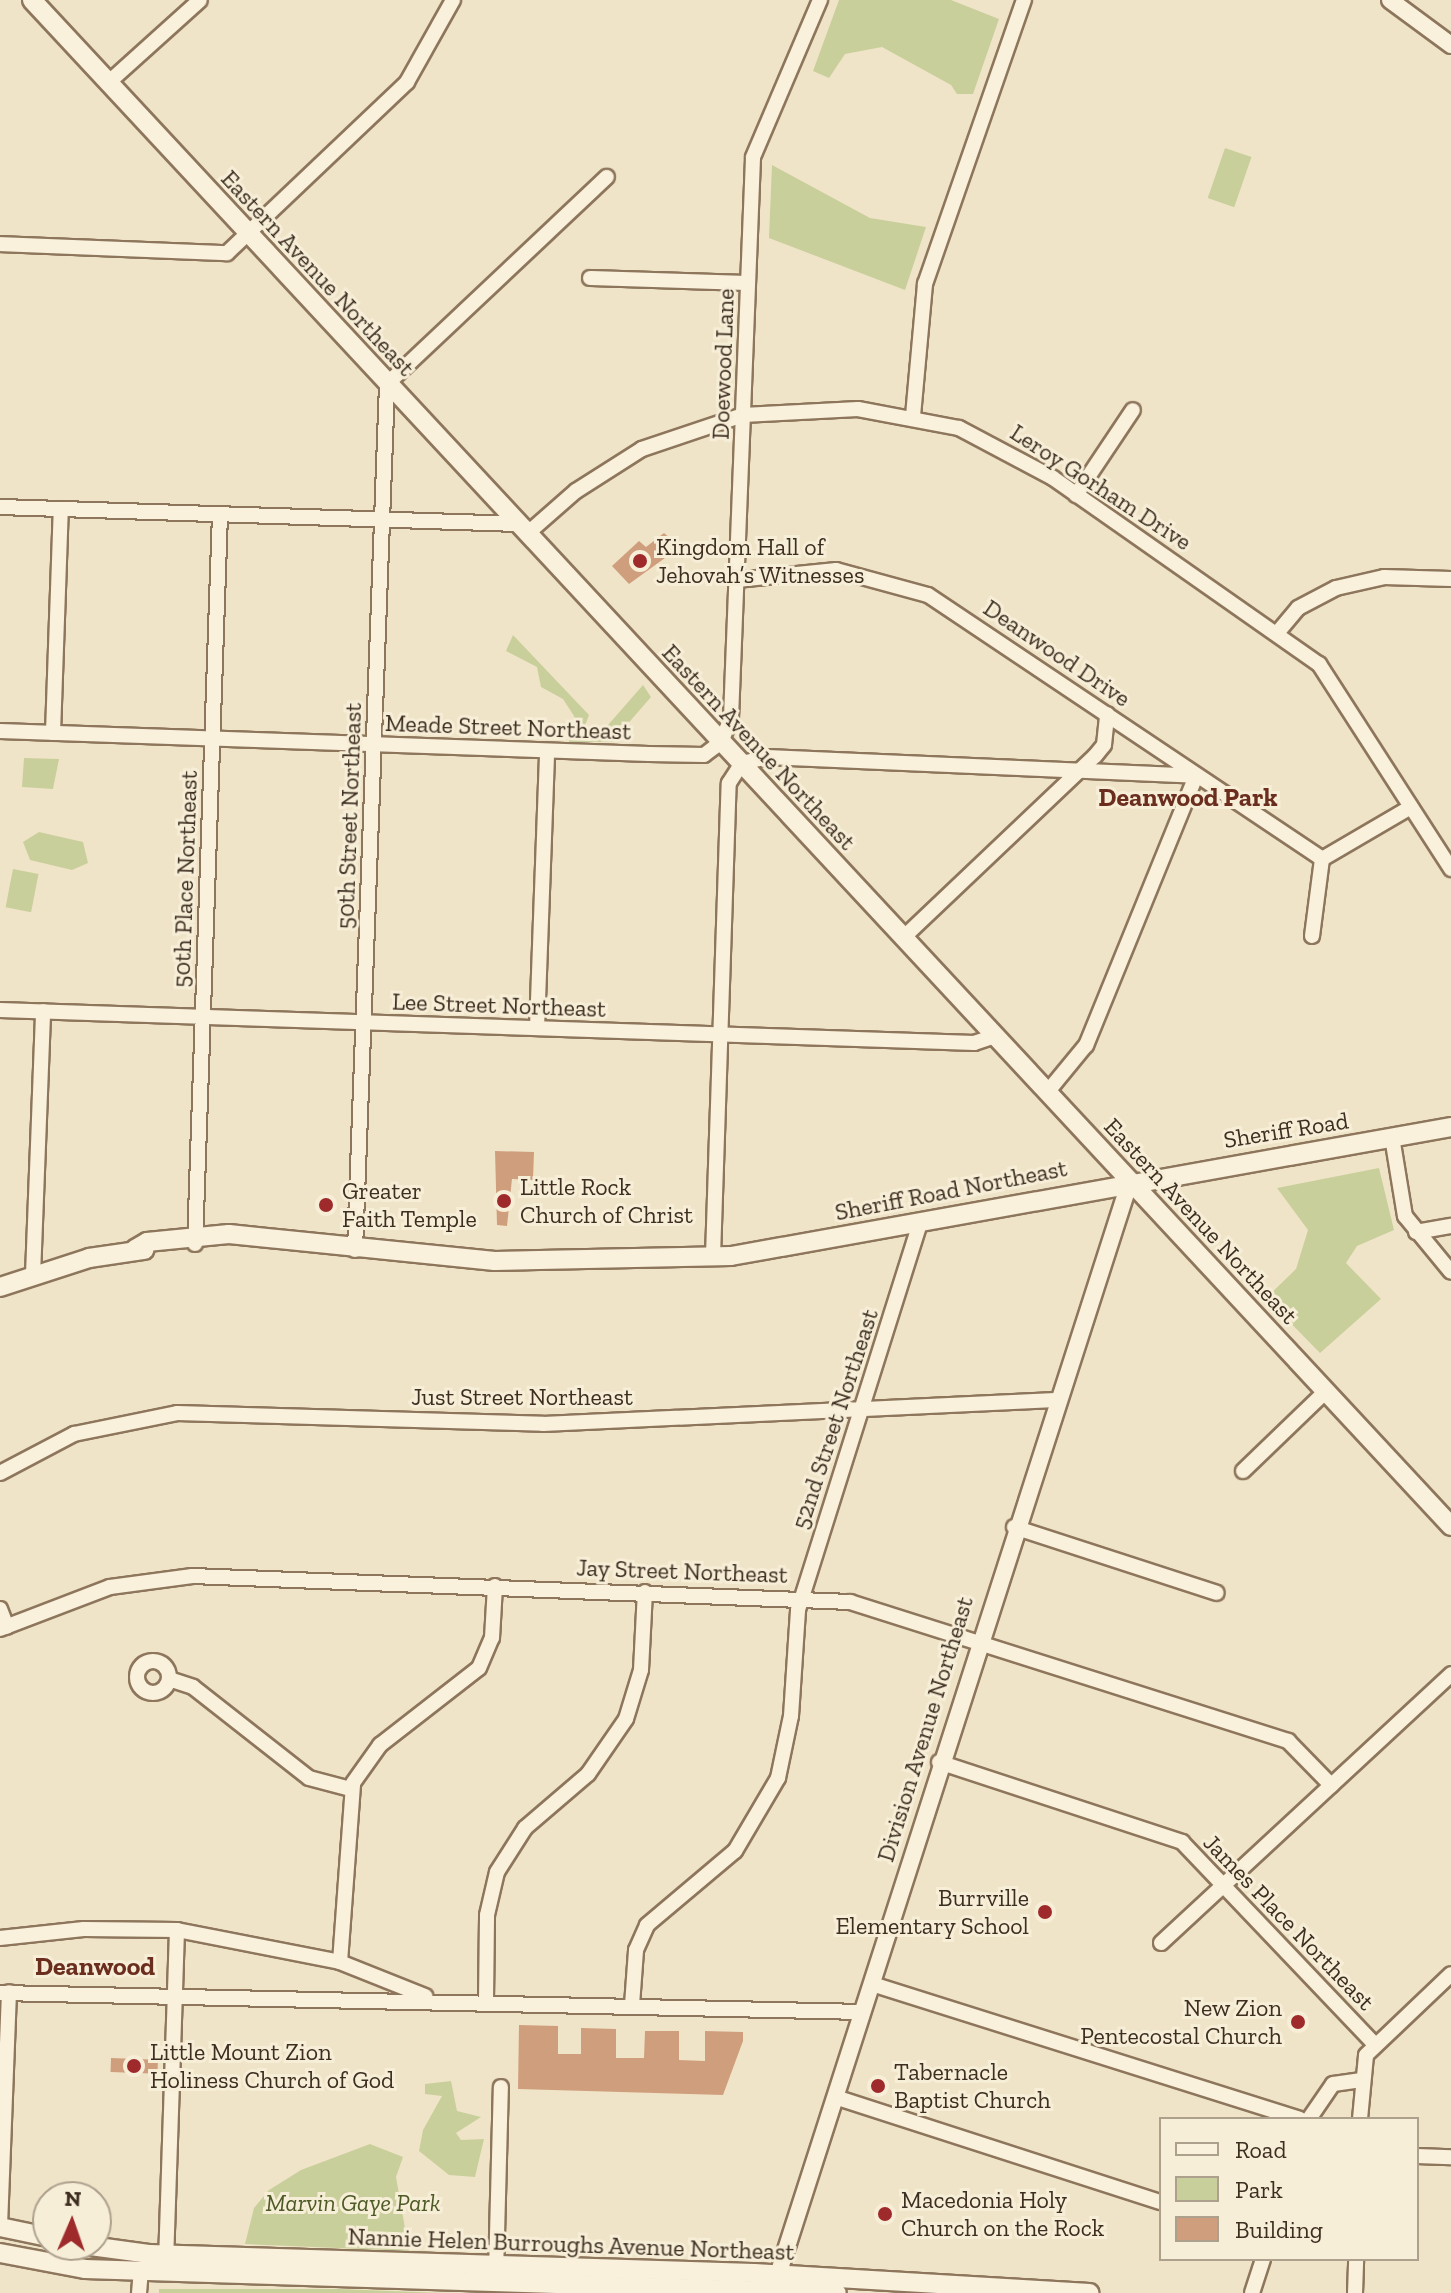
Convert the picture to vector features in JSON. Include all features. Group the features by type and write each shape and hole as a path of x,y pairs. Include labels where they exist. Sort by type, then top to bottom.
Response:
{"main road":[{"name":"Eastern Avenue Northeast","path":"32,0 1326,1391 1447,1514"},
{"name":"Sheriff Road","path":"1130,1181 1451,1127"},
{"name":"Sheriff Road Northeast","path":"0,1287 33,1275 135,1249 194,1240 254,1239 355,1250 545,1263 713,1256 726,1249 781,1246 1130,1181"},
{"path":"0,2226 32,2233"},
{"name":"Nannie Helen Burroughs Avenue Northeast","path":"112,2251 166,2262 496,2274 591,2268 680,2271 837,2293"},
{"name":"Nannie Helen Burroughs Avenue Northeast","path":"0,2253 85,2269 141,2270 166,2262"},
{"path":"550,2284 586,2276 591,2268"},
{"path":"620,2286 626,2277 680,2271"},
{"name":"Nannie Helen Burroughs Avenue Northeast","path":"496,2274 550,2284 1031,2285 1055,2292 1089,2293"}],"street":[{"path":"109,82 200,0"},
{"path":"0,244 227,253 407,82 453,0"},
{"name":"Doewood Lane","path":"721,742 731,718 753,157 820,0"},
{"path":"913,416 922,296 1024,0"},
{"path":"1390,0 1451,45"},
{"path":"387,384 607,177"},
{"path":"590,278 748,283"},
{"name":"50th Street Northeast","path":"355,1250 387,384"},
{"name":"Leroy Gorham Drive","path":"524,528 642,449 743,415 822,407 913,416 1000,446 1278,632 1326,672 1451,869"},
{"path":"1076,495 1133,410"},
{"path":"0,507 382,519 524,528"},
{"path":"53,733 61,509"},
{"name":"50th Place Northeast","path":"194,1240 220,514"},
{"name":"Deanwood Drive","path":"737,580 836,570 899,583 959,613 1322,859"},
{"path":"1278,632 1298,608 1336,588 1384,577 1451,579"},
{"path":"904,937 1104,745 1107,714"},
{"name":"Meade Street Northeast","path":"0,731 704,755 721,742"},
{"path":"537,1028 547,751"},
{"path":"713,1256 729,783 742,763 767,757 1196,776 1086,1045 1049,1090"},
{"path":"1312,936 1322,859 1411,807"},
{"name":"Lee Street Northeast","path":"0,1010 974,1043 995,1036"},
{"path":"33,1275 43,1011"},
{"path":"1392,1137 1402,1208 1416,1232 1451,1272"},
{"name":"Division Avenue Northeast","path":"774,2286 872,1984 977,1640 1130,1181"},
{"name":"52nd Street Northeast","path":"632,2005 636,1950 647,1925 735,1851 778,1778 802,1596 921,1221"},
{"path":"1416,1232 1451,1226"},
{"path":"1243,1471 1326,1391"},
{"name":"Just Street Northeast","path":"0,1473 58,1440 146,1416 543,1424 863,1406 1055,1400"},
{"path":"1014,1527 1217,1593"},
{"name":"Jay Street Northeast","path":"4,1628 110,1587 166,1577 802,1596 868,1605 1288,1741 1331,1785"},
{"path":"340,1962 351,1789 380,1745 479,1668 492,1638 495,1586"},
{"path":"486,2000 487,1915 497,1872 525,1828 588,1774 618,1735 639,1679 645,1592"},
{"path":"0,1609 4,1628"},
{"path":"1161,1943 1451,1674"},
{"path":"169,1679 193,1687 309,1778 351,1789"},
{"name":"James Place Northeast","path":"939,1762 1171,1837 1225,1884 1375,2045"},
{"path":"0,1938 84,1929 177,1930 340,1962 431,1998"},
{"path":"166,2262 177,1930"},
{"path":"1360,2117 1360,2080 1375,2045 1451,1974"},
{"path":"872,1984 1293,2117"},
{"path":"0,2226 5,1992 431,1998 863,2012"},
{"path":"1310,2117 1333,2084 1360,2080"},
{"path":"496,2274 501,2087"},
{"path":"835,2097 1159,2201"},
{"path":"1419,2156 1451,2157"},
{"path":"1252,2293 1262,2261"},
{"path":"1355,2293 1356,2261"},
{"path":"139,2293 141,2270"}],"green space":[{"path":"839,0 951,0 999,19 973,94 957,94 951,85 882,47 845,54 829,78 813,71"},
{"path":"1225,148 1251,157 1234,207 1208,198"},
{"path":"772,165 870,218 926,227 905,290 769,238"},
{"path":"513,635 589,715 581,736 601,733 643,685 651,697 612,742 569,742 574,716 563,699 541,687 537,667 506,651"},
{"path":"24,758 59,759 53,789 22,787"},
{"path":"39,832 83,842 88,863 72,870 30,860 23,842"},
{"path":"13,869 39,874 31,912 6,907"},
{"path":"1379,1168 1394,1230 1357,1246 1346,1263 1381,1299 1320,1353 1266,1298 1296,1269 1308,1230 1277,1188"},
{"path":"451,2081 457,2111 481,2117 456,2133 461,2140 484,2139 475,2177 449,2175 419,2151 423,2130 442,2096 425,2094 425,2084"},
{"name":"Marvin Gaye Park","path":"370,2144 403,2157 396,2177 409,2251 245,2244 254,2208 269,2190 301,2170"},
{"name":"Marvin Gaye Park","path":"159,2289 339,2289 443,2293 159,2293"}],"building":[{"name":"Kingdom Hall of Jehovah’s Witnesses","path":"664,533 671,539 661,554 665,558 629,584 612,566 639,541 646,547"},
{"name":"Little Rock Church of Christ","path":"495,1151 534,1152 533,1180 512,1179 507,1226 497,1225"},
{"path":"519,2025 558,2026 558,2054 581,2054 581,2028 616,2029 616,2058 644,2058 645,2031 679,2031 679,2060 705,2061 705,2031 743,2032 743,2041 723,2095 518,2089"},
{"name":"Little Mount Zion Holiness Church of God","path":"111,2058 158,2060 157,2074 111,2072"}],"place":[{"name":"Kingdom Hall of Jehovah’s Witnesses","path":"640,561"},
{"name":"Little Rock Church of Christ","path":"504,1201"},
{"name":"Greater Faith Temple","path":"326,1205"},
{"name":"Burrville Elementary School","path":"1045,1912"},
{"name":"New Zion Pentecostal Church","path":"1298,2022"},
{"name":"Little Mount Zion Holiness Church of God","path":"134,2066"},
{"name":"Tabernacle Baptist Church","path":"878,2086"},
{"name":"Macedonia Holy Church on the Rock","path":"885,2214"}],"district":[{"name":"Deanwood Park","path":"1188,798"},
{"name":"Deanwood","path":"95,1967"}]}
